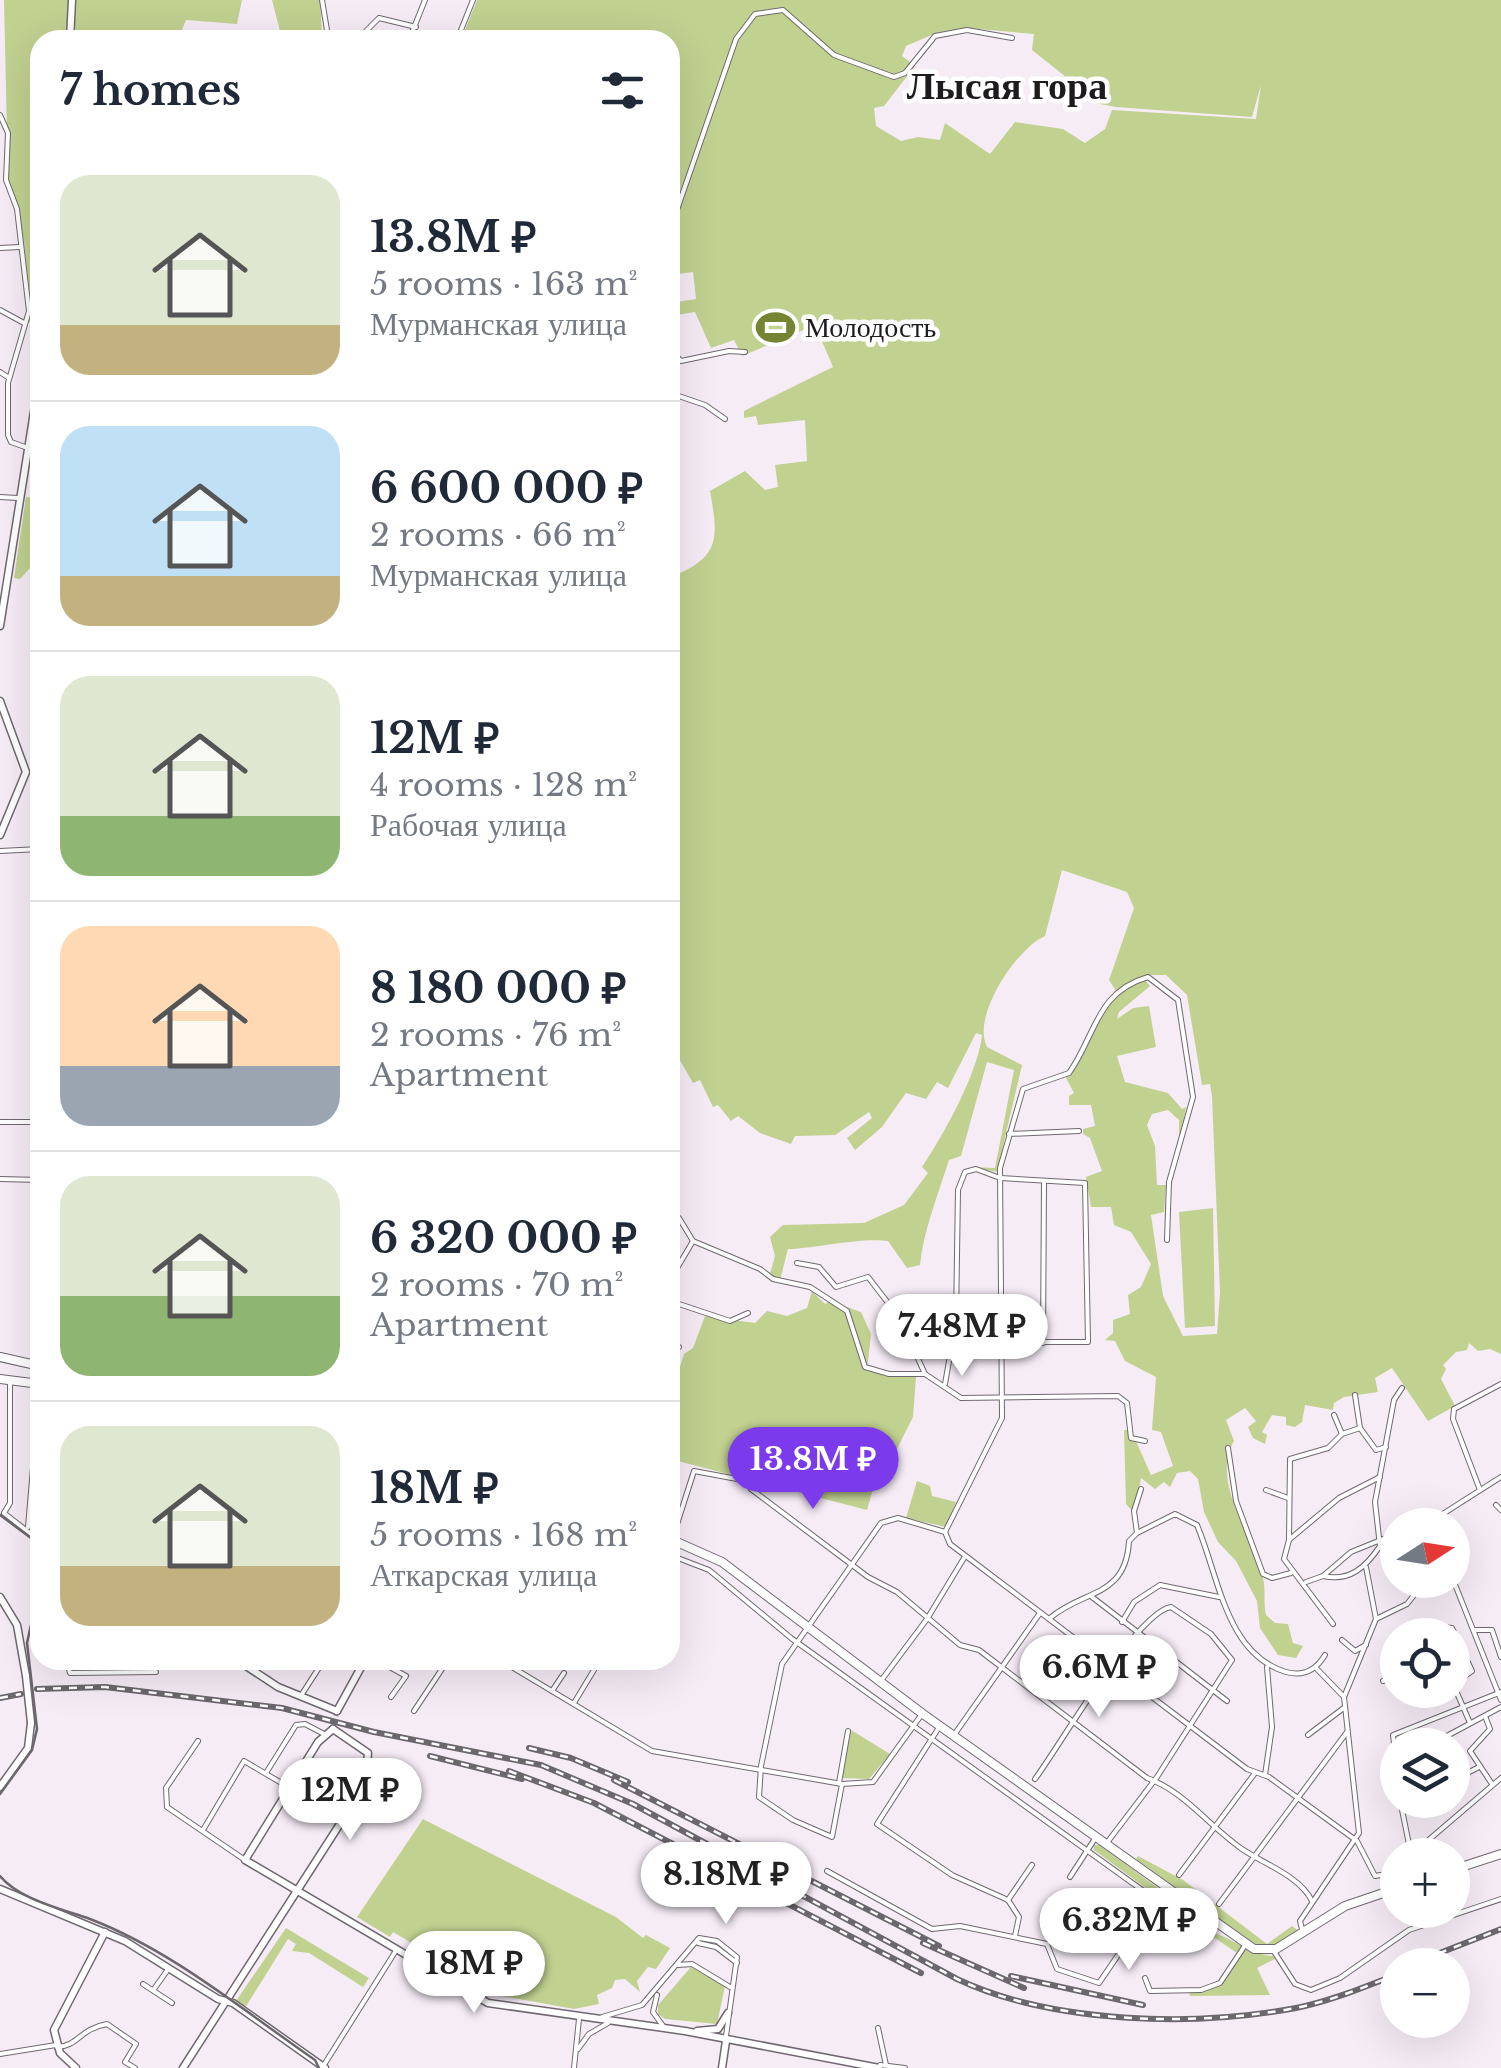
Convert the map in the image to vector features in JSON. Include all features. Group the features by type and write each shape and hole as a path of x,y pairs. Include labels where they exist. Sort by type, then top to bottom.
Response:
{"main road":[{"path":"0,1357 30,1364"},
{"path":"5,1379 30,1383"},
{"path":"680,1546 722,1562 922,1714 1246,1944 1274,1950 1345,1906 1380,1894"},
{"path":"1470,1864 1501,1854"}],"street":[{"path":"70,30 72,0"},
{"path":"322,0 327,30"},
{"path":"414,30 425,0"},
{"path":"461,30 471,1"},
{"path":"680,201 736,39 755,14 784,10 834,55 894,77 905,73 935,36 967,30 1012,38"},
{"path":"368,30 380,18 416,27"},
{"path":"2,115 8,134 3,180 17,209 29,311 9,378 8,435 11,442 25,447"},
{"path":"0,248 22,247"},
{"path":"0,310 24,323"},
{"path":"680,360 728,351 745,352"},
{"path":"0,372 9,378"},
{"path":"680,397 704,405 725,419"},
{"path":"0,626 4,563 30,423"},
{"path":"0,435 8,435"},
{"path":"0,498 18,498"},
{"path":"0,701 26,772 0,834"},
{"path":"0,851 30,845"},
{"path":"945,1532 996,1434 1002,1411 1000,1178 1008,1134 1023,1089 1066,1076 1078,1060 1102,1005 1126,986 1152,977 1176,994 1193,1098 1169,1182 1167,1240"},
{"path":"0,1122 30,1122"},
{"path":"1008,1134 1079,1131"},
{"path":"945,1384 956,1321 958,1190 970,1169 1000,1178 1086,1183 1088,1342 999,1342"},
{"path":"0,1178 30,1180"},
{"path":"1043,1343 1044,1182"},
{"path":"680,1220 693,1241 770,1276 810,1287 847,1312 865,1367 889,1374 925,1374 961,1398 1118,1396 1127,1402 1129,1431 1138,1443 1145,1441"},
{"path":"680,1263 693,1241"},
{"path":"797,1264 819,1267 836,1287 868,1277 899,1318 925,1374"},
{"path":"680,1304 730,1321 748,1313"},
{"path":"5,1379 10,1502 2,1514 30,1529"},
{"path":"1480,1490 1453,1419 1454,1409 1500,1384 1501,1394"},
{"path":"1380,1534 1375,1502 1394,1400 1402,1388"},
{"path":"1355,1395 1360,1428 1376,1450 1386,1447"},
{"path":"1334,1414 1342,1434"},
{"path":"1333,1624 1307,1592 1305,1582 1291,1574 1284,1559 1290,1540 1291,1457 1328,1448 1342,1434 1360,1428"},
{"path":"1228,1448 1236,1501 1263,1574 1272,1578 1291,1574"},
{"path":"680,1514 694,1471 737,1479"},
{"path":"1290,1540 1339,1498 1380,1477"},
{"path":"1453,1508 1501,1477"},
{"path":"751,1489 929,1616 960,1645 980,1650 1152,1781 1168,1788 1304,1890 1312,1901"},
{"path":"1137,1532 1134,1511 1141,1490"},
{"path":"1266,1490 1288,1498"},
{"path":"1496,1505 1501,1510"},
{"path":"1050,1618 1065,1606 1092,1597 1115,1580 1126,1564 1129,1541 1137,1532 1174,1514 1192,1521 1212,1560 1235,1631 1267,1667 1296,1675 1316,1668 1325,1655"},
{"path":"848,1731 835,1830 826,1838 762,1802 760,1772 776,1676 797,1640 890,1518 945,1532"},
{"path":"28,1527 30,1521"},
{"path":"945,1532 950,1544 1050,1618 1111,1670 1357,1840 1375,1876 1380,1875"},
{"path":"1305,1582 1322,1576 1351,1552 1380,1540"},
{"path":"1304,1933 1300,1921 1357,1840 1360,1816 1344,1697 1376,1619 1366,1567 1380,1542"},
{"path":"880,1682 929,1616 965,1556"},
{"path":"680,1559 709,1570 797,1640 1191,1925 1220,1926"},
{"path":"1322,1576 1336,1578 1366,1567"},
{"path":"1122,1622 1134,1602 1160,1585 1221,1597"},
{"path":"0,1596 18,1625 31,1723 28,1748 0,1787"},
{"path":"1092,1597 1227,1701"},
{"path":"1376,1619 1412,1598"},
{"path":"1461,1728 1501,1704 1462,1598"},
{"path":"1035,1779 1137,1632 1171,1606 1211,1634 1232,1660 1106,1844"},
{"path":"954,1736 1040,1613"},
{"path":"1476,1630 1492,1630 1501,1657"},
{"path":"1342,1640 1356,1651 1366,1645"},
{"path":"1265,1775 1272,1728 1267,1667"},
{"path":"1316,1668 1344,1697"},
{"path":"67,1670 156,1672"},
{"path":"261,1670 300,1696 337,1713 360,1670"},
{"path":"300,1696 317,1670"},
{"path":"390,1697 406,1676 395,1670"},
{"path":"414,1712 441,1670"},
{"path":"517,1670 652,1751 840,1784 874,1782 922,1714"},
{"path":"573,1704 594,1670"},
{"path":"552,1691 564,1673"},
{"path":"1470,1704 1500,1693"},
{"path":"1308,1735 1345,1707"},
{"path":"1409,1728 1458,1708"},
{"path":"1464,1708 1470,1723"},
{"path":"1486,1716 1490,1729 1470,1748 1492,1784"},
{"path":"183,2068 369,1777 367,1750 331,1730 296,1725 266,1773"},
{"path":"940,1726 877,1824 952,1875 1008,1900 1019,1917 1015,1936"},
{"path":"245,1860 331,1730"},
{"path":"1219,1904 1349,1731"},
{"path":"198,1741 166,1788 166,1808 172,1814 488,2004 685,2031 718,2029 728,2012"},
{"path":"974,1767 982,1756"},
{"path":"202,1832 244,1761 290,1788"},
{"path":"1470,1772 1479,1767"},
{"path":"1179,1876 1255,1773"},
{"path":"1430,1838 1501,1778"},
{"path":"1070,1877 1096,1837"},
{"path":"1008,1900 1032,1865"},
{"path":"826,1871 932,1929 960,1926 1047,1944 1057,1970 1099,1983 1127,1942 1085,1908 1071,1904"},
{"path":"0,1889 104,1932 227,2001 324,2068 397,1949"},
{"path":"1274,1950 1295,1984 1311,1990 1340,1978 1410,1930 1501,1899"},
{"path":"76,2068 57,2046 54,2030 104,1932"},
{"path":"584,2020 636,2008 658,1992 694,1943 708,1937 734,1952 736,1962 722,2068"},
{"path":"1145,1978 1150,1991 1200,1990 1220,1984 1246,1944"},
{"path":"678,1965 686,1962 709,1971 732,1989"},
{"path":"153,1990 169,1968"},
{"path":"143,1984 172,2003"},
{"path":"658,1992 654,2019 672,2030"},
{"path":"574,2068 584,2020"},
{"path":"576,2054 585,2038 608,2023"},
{"path":"0,2054 72,2044 88,2027 107,2024 136,2044 125,2062 135,2068"},
{"path":"878,2028 882,2066"},
{"path":"685,2031 726,2041 905,2068"}],"green space":[{"path":"4,0 69,0 68,30 30,30 30,298 24,241 8,178"},
{"path":"75,0 242,0 237,24 186,20 182,30 74,30"},
{"path":"272,0 320,0 322,30 280,30"},
{"path":"477,0 1501,0 1501,1354 1490,1349 1478,1351 1469,1343 1467,1350 1456,1352 1443,1365 1446,1369 1441,1379 1455,1406 1428,1421 1392,1368 1375,1378 1378,1392 1344,1397 1334,1403 1333,1410 1305,1405 1302,1422 1295,1427 1286,1425 1286,1417 1272,1415 1262,1432 1267,1435 1265,1444 1253,1438 1248,1427 1256,1421 1245,1408 1226,1420 1234,1441 1228,1457 1230,1491 1263,1578 1266,1615 1275,1623 1288,1624 1293,1643 1303,1646 1296,1658 1278,1655 1260,1628 1257,1601 1236,1561 1218,1542 1204,1512 1198,1479 1190,1471 1177,1473 1170,1487 1164,1482 1155,1489 1141,1478 1135,1514 1126,1504 1124,1430 1131,1430 1151,1475 1173,1466 1161,1432 1152,1430 1156,1377 1125,1361 1115,1341 1105,1340 1113,1333 1113,1320 1130,1314 1128,1295 1141,1287 1151,1264 1131,1232 1114,1225 1111,1207 1091,1207 1086,1177 1102,1171 1090,1138 1083,1134 1083,1129 1095,1126 1091,1105 1069,1105 1069,1096 1074,1093 1066,1078 1103,1012 1125,990 1145,980 1150,986 1119,1012 1117,1019 1133,1008 1149,1006 1156,1047 1117,1056 1125,1082 1168,1093 1182,1109 1186,1107 1179,1148 1179,1120 1168,1110 1152,1114 1147,1125 1155,1146 1157,1185 1166,1185 1164,1212 1151,1215 1163,1296 1183,1336 1217,1334 1220,1292 1212,1096 1210,1084 1202,1085 1187,995 1166,975 1147,975 1116,991 1109,980 1134,908 1127,892 1062,870 1045,936 1010,968 985,1018 987,1047 1022,1065 997,1172 971,1167 995,1168 1014,1070 987,1062 961,1156 949,1160 935,1201 920,1265 907,1268 888,1241 865,1240 788,1249 780,1280 770,1274 775,1256 770,1237 783,1225 864,1223 904,1205 928,1173 922,1167 967,1085 982,1035 976,1033 948,1088 937,1082 926,1099 906,1093 882,1127 855,1150 847,1138 872,1118 869,1112 835,1135 795,1136 791,1144 760,1133 738,1116 731,1121 718,1105 713,1107 700,1080 693,1083 680,1060 680,573 699,562 712,544 715,533 710,491 745,471 765,490 778,487 775,465 807,461 805,420 758,425 756,416 744,418 744,411 833,367 815,325 742,356 734,340 711,348 695,312 680,314 680,301 696,299 693,272 680,274 680,30 465,30","holes":["967,28 1034,34 1032,50 1100,104 1116,107 1252,117 1261,85 1256,119 1112,110 1105,129 1085,143 1063,129 1015,122 990,154 945,123 940,140 918,137 901,141 876,126 874,108 884,106 915,66 902,56 906,46 934,34"]},
{"path":"26,497 30,497 30,568 20,579 14,578"},
{"path":"1213,1208 1215,1326 1185,1328 1179,1212"},
{"path":"812,1291 825,1304 830,1301 861,1312 871,1334 867,1371 916,1377 913,1417 893,1457 883,1455 867,1510 680,1462 680,1367 684,1354 693,1348 705,1316 755,1323 767,1311 787,1316 807,1308"},
{"path":"917,1481 930,1486 932,1496 956,1502 946,1527 906,1518"},
{"path":"851,1730 890,1754 869,1779 842,1778"},
{"path":"423,1819 616,1917 643,1938 646,1935 670,1948 656,1969 648,1967 637,1981 640,1992 625,1979 615,1980 612,1988 597,1995 599,2004 574,2009 480,1992 412,1950 415,1945 393,1932 390,1937 357,1917"},
{"path":"1093,1845 1099,1845 1209,1925 1192,1922 1094,1850"},
{"path":"1138,1856 1183,1880 1267,1944 1292,1926 1299,1931 1273,1946 1255,1944 1136,1859"},
{"path":"286,1928 369,1978 363,1987 309,1953 292,1951 296,1944 288,1939 245,2008 236,2001"},
{"path":"1203,1930 1273,1956 1275,1959 1257,1968 1270,1995 1190,1996 1189,1992 1220,1985 1240,1955"},
{"path":"691,1967 725,1986 717,2024 665,2019 658,2014 658,2005"}],"tunnel":[{"path":"333,1725 336,1715"}],"tram line":[{"path":"0,1515 30,1537"},
{"path":"30,1629 27,1643 30,1669"},
{"path":"0,1794 32,1750 37,1729 30,1670"},
{"path":"0,1876 30,1898 120,1932 178,1964 315,2060 319,2068"}],"railway":[{"path":"37,1689 105,1687 282,1708 374,1732 541,1765 633,1804 957,1979 1036,2005 1124,2017 1213,2018 1309,2005 1380,1981"},
{"path":"0,1698 21,1694"},
{"path":"529,1748 571,1758 628,1782"},
{"path":"430,1756 522,1779"},
{"path":"509,1771 594,1803 921,1973"},
{"path":"614,1780 939,1946"},
{"path":"1452,1948 1501,1929"},
{"path":"923,1943 1024,1988"},
{"path":"1011,1976 1143,2005"}],"place":[{"name":"Молодость","path":"775,327"}],"district":[{"name":"Лысая гора","path":"1007,85"}]}
